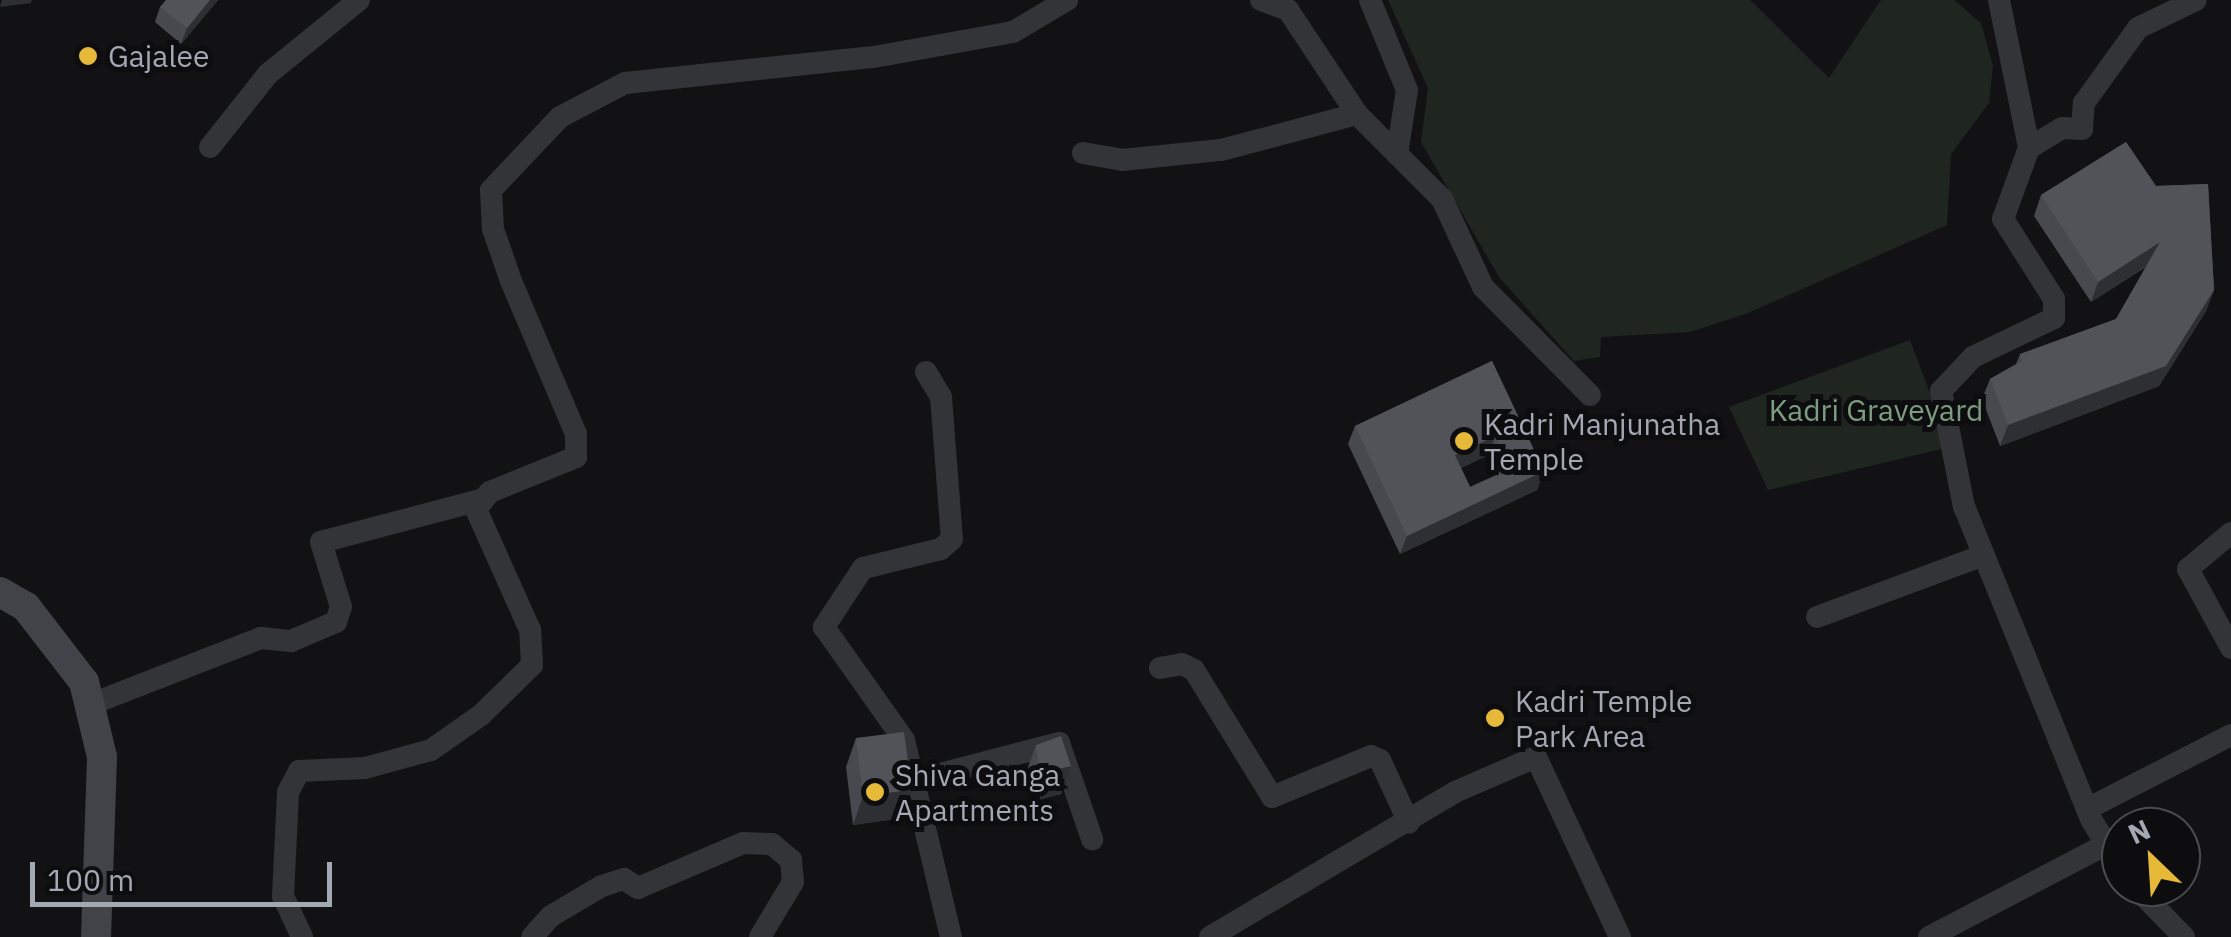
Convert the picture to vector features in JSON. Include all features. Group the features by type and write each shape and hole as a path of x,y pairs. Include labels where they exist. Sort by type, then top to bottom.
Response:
{"street":[{"path":"210,147 268,74 359,0"},
{"path":"90,705 262,638 291,641 336,622 341,607 321,542 480,500 576,457 576,434 494,229 491,190 560,117 625,83 874,57 1014,32 1068,0"},
{"path":"1261,0 1288,10 1357,114 1442,200 1483,287 1590,395"},
{"path":"1370,0 1406,90 1397,154"},
{"path":"1999,0 2029,148 2004,220 2057,310 2051,323 1973,357 1941,392 1954,474 2101,841"},
{"path":"2029,148 2062,128 2082,130 2084,102 2138,28 2196,0"},
{"path":"1082,153 1122,160 1221,150 1357,114"},
{"path":"926,372 940,398 952,539 941,550 863,568 824,628 898,729 917,780 951,937"},
{"path":"302,937 283,896 288,792 299,771 365,768 431,750 481,715 532,665 530,630 476,509 480,500"},
{"path":"2231,533 2188,569 2231,648"},
{"path":"1816,617 1984,556"},
{"path":"0,592 26,607 60,645 84,682 102,756 96,937"},
{"path":"1160,668 1194,670 1272,797 1371,756 1380,760 1408,823"},
{"path":"2087,809 2231,735"},
{"path":"917,780 1059,743 1092,839"},
{"path":"1210,937 1408,823 1454,792 1536,757 1620,937"},
{"path":"532,937 550,916 602,886 624,880 638,888 743,843 772,844 791,860 793,882 760,937"},
{"path":"1929,937 2101,847"},
{"path":"2155,907 2184,937"}],"green space":[{"path":"1388,0 1750,0 1829,78 1881,0 1954,0 1981,23 1993,66 1989,103 1951,154 1947,225 1748,313 1690,332 1601,337 1600,357 1574,361 1499,277 1421,142 1428,88"},
{"name":"Kadri Graveyard","path":"1910,340 1950,447 1768,490 1729,407"}],"building":[{"path":"166,0 210,0 187,28 160,7"},
{"path":"2126,142 2156,186 2208,184 2214,290 2166,366 2008,425 1990,379 2022,361 2020,354 2116,319 2160,242 2098,282 2041,195"},
{"path":"1492,361 1544,471 1407,536 1355,426","holes":["1495,436 1510,469 1470,487 1455,455"]},
{"path":"904,732 912,790 863,796 856,738"},
{"path":"1061,736 1071,766 1040,773 1036,745"}],"place":[{"name":"Gajalee","path":"88,56"},
{"name":"Kadri Manjunatha Temple","path":"1464,441"},
{"name":"Kadri Temple Park Area","path":"1495,718"},
{"name":"Shiva Ganga Apartments","path":"875,792"}]}
